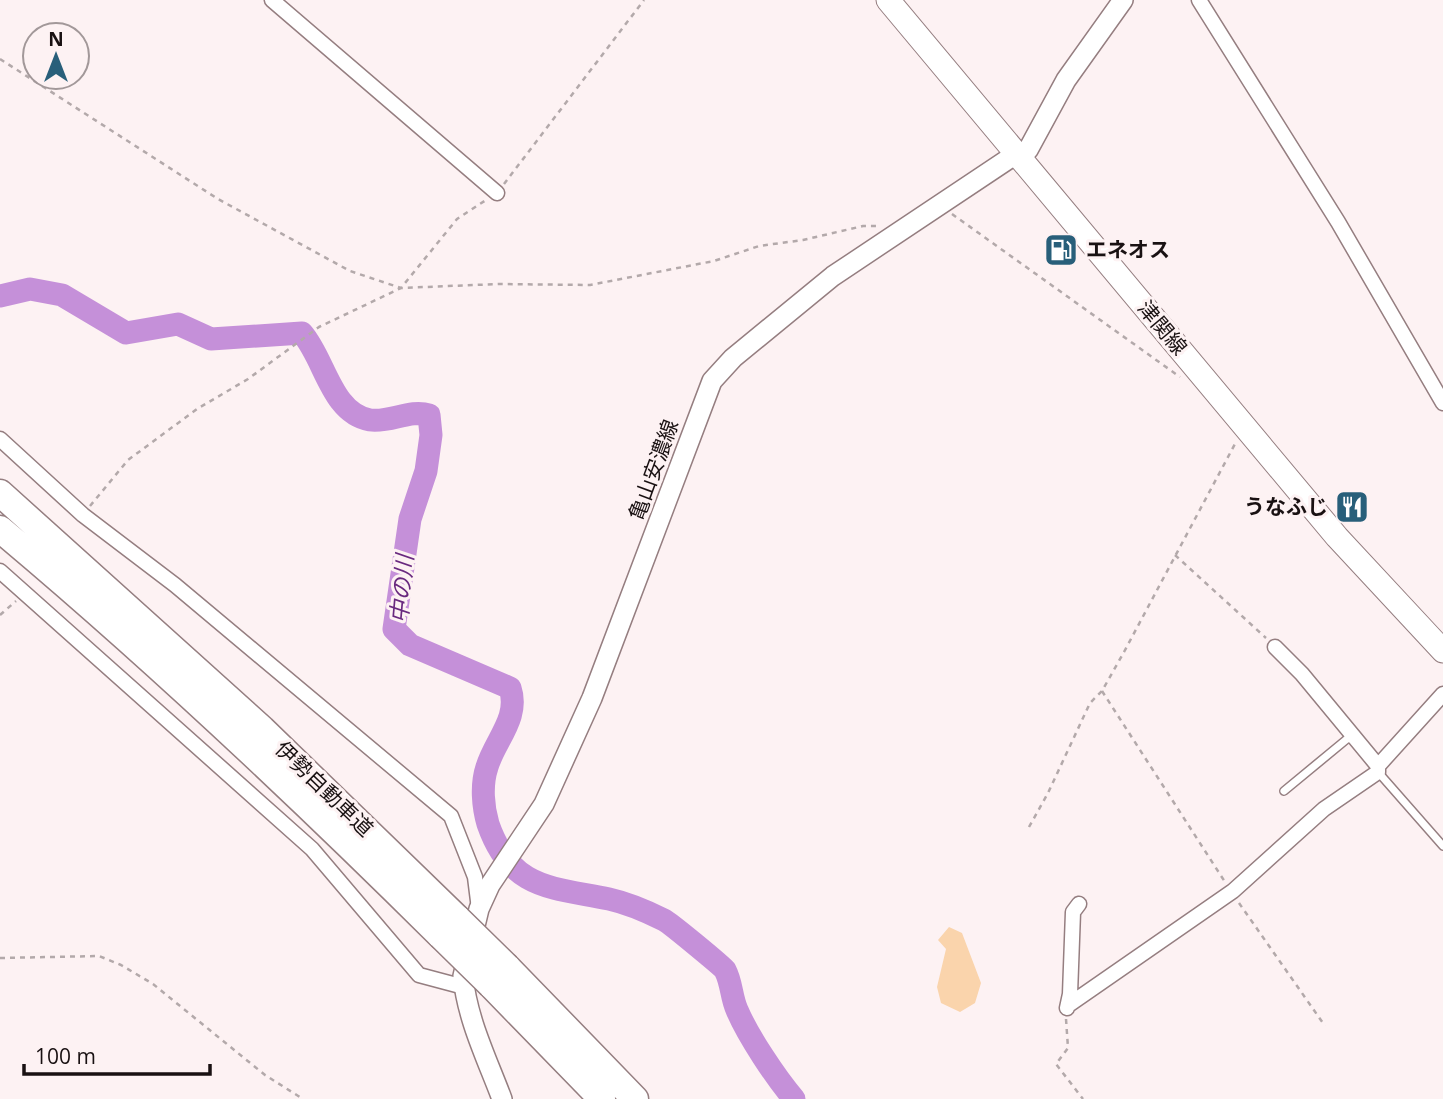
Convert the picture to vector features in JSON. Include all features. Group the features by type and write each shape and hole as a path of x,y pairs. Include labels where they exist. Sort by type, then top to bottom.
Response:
{"highway":[{"name":"伊勢自動車道","path":"0,493 252,720 459,921 499,976 602,1099"},
{"name":"伊勢自動車道","path":"0,528 85,600 329,823 459,921"},
{"name":"伊勢自動車道","path":"499,976 635,1099"}],"main road":[{"name":"津関線","path":"888,0 1337,537 1443,651"},
{"name":"亀山安濃線","path":"502,1099 472,1021 464,987 459,921 490,885 558,777 592,698 712,381 733,358 833,276 1016,154 1028,150 1066,80 1123,0"}],"street":[{"path":"272,0 497,193"},
{"path":"1199,0 1338,222 1443,403"},
{"path":"0,439 83,516 185,593 451,816 475,877 459,921"},
{"path":"0,571 26,591 106,666 196,743 223,772 312,849 419,975 464,987"},
{"path":"1275,647 1356,738 1378,769"},
{"path":"1068,1006 1232,891 1324,809 1378,769 1443,694"},
{"path":"1068,1006 1073,912 1079,904"}],"lane":[{"path":"1284,791 1347,739 1356,738"},
{"path":"1378,769 1443,846"}],"path":[{"path":"83,516 138,452 286,352 318,327 401,288 457,219 497,193 644,0"},
{"path":"0,59 230,206 350,271 401,288 498,284 590,285 715,261 759,246 803,240 863,226 877,226 891,237"},
{"path":"942,205 1014,261 1182,378"},
{"path":"1028,827 1048,793 1090,703 1102,691 1245,427"},
{"path":"1175,555 1275,647"},
{"path":"0,615 26,591"},
{"path":"1102,691 1177,811 1325,1026"},
{"path":"0,958 99,956 121,965 153,984 265,1075 303,1099"},
{"path":"1068,1006 1068,1048 1056,1064 1083,1099"}],"shaded area":[{"path":"949,927 962,933 981,983 975,1003 960,1012 941,1003 937,987 946,949 938,940"}],"waterway":[{"name":"中の川","path":"0,296 30,289 62,295 126,333 178,324 211,339 302,333 337,396 357,415 370,420 415,414 429,415 431,435 426,471 410,519 394,629 410,645 510,688 512,709 487,767 484,781 486,817 497,846 508,862 535,882 616,901 651,914 664,920 715,961 725,970 735,1005 748,1032 794,1099"}],"place":[{"name":"エネオス","path":"1061,250"},
{"name":"うなふじ","path":"1352,507"}]}
